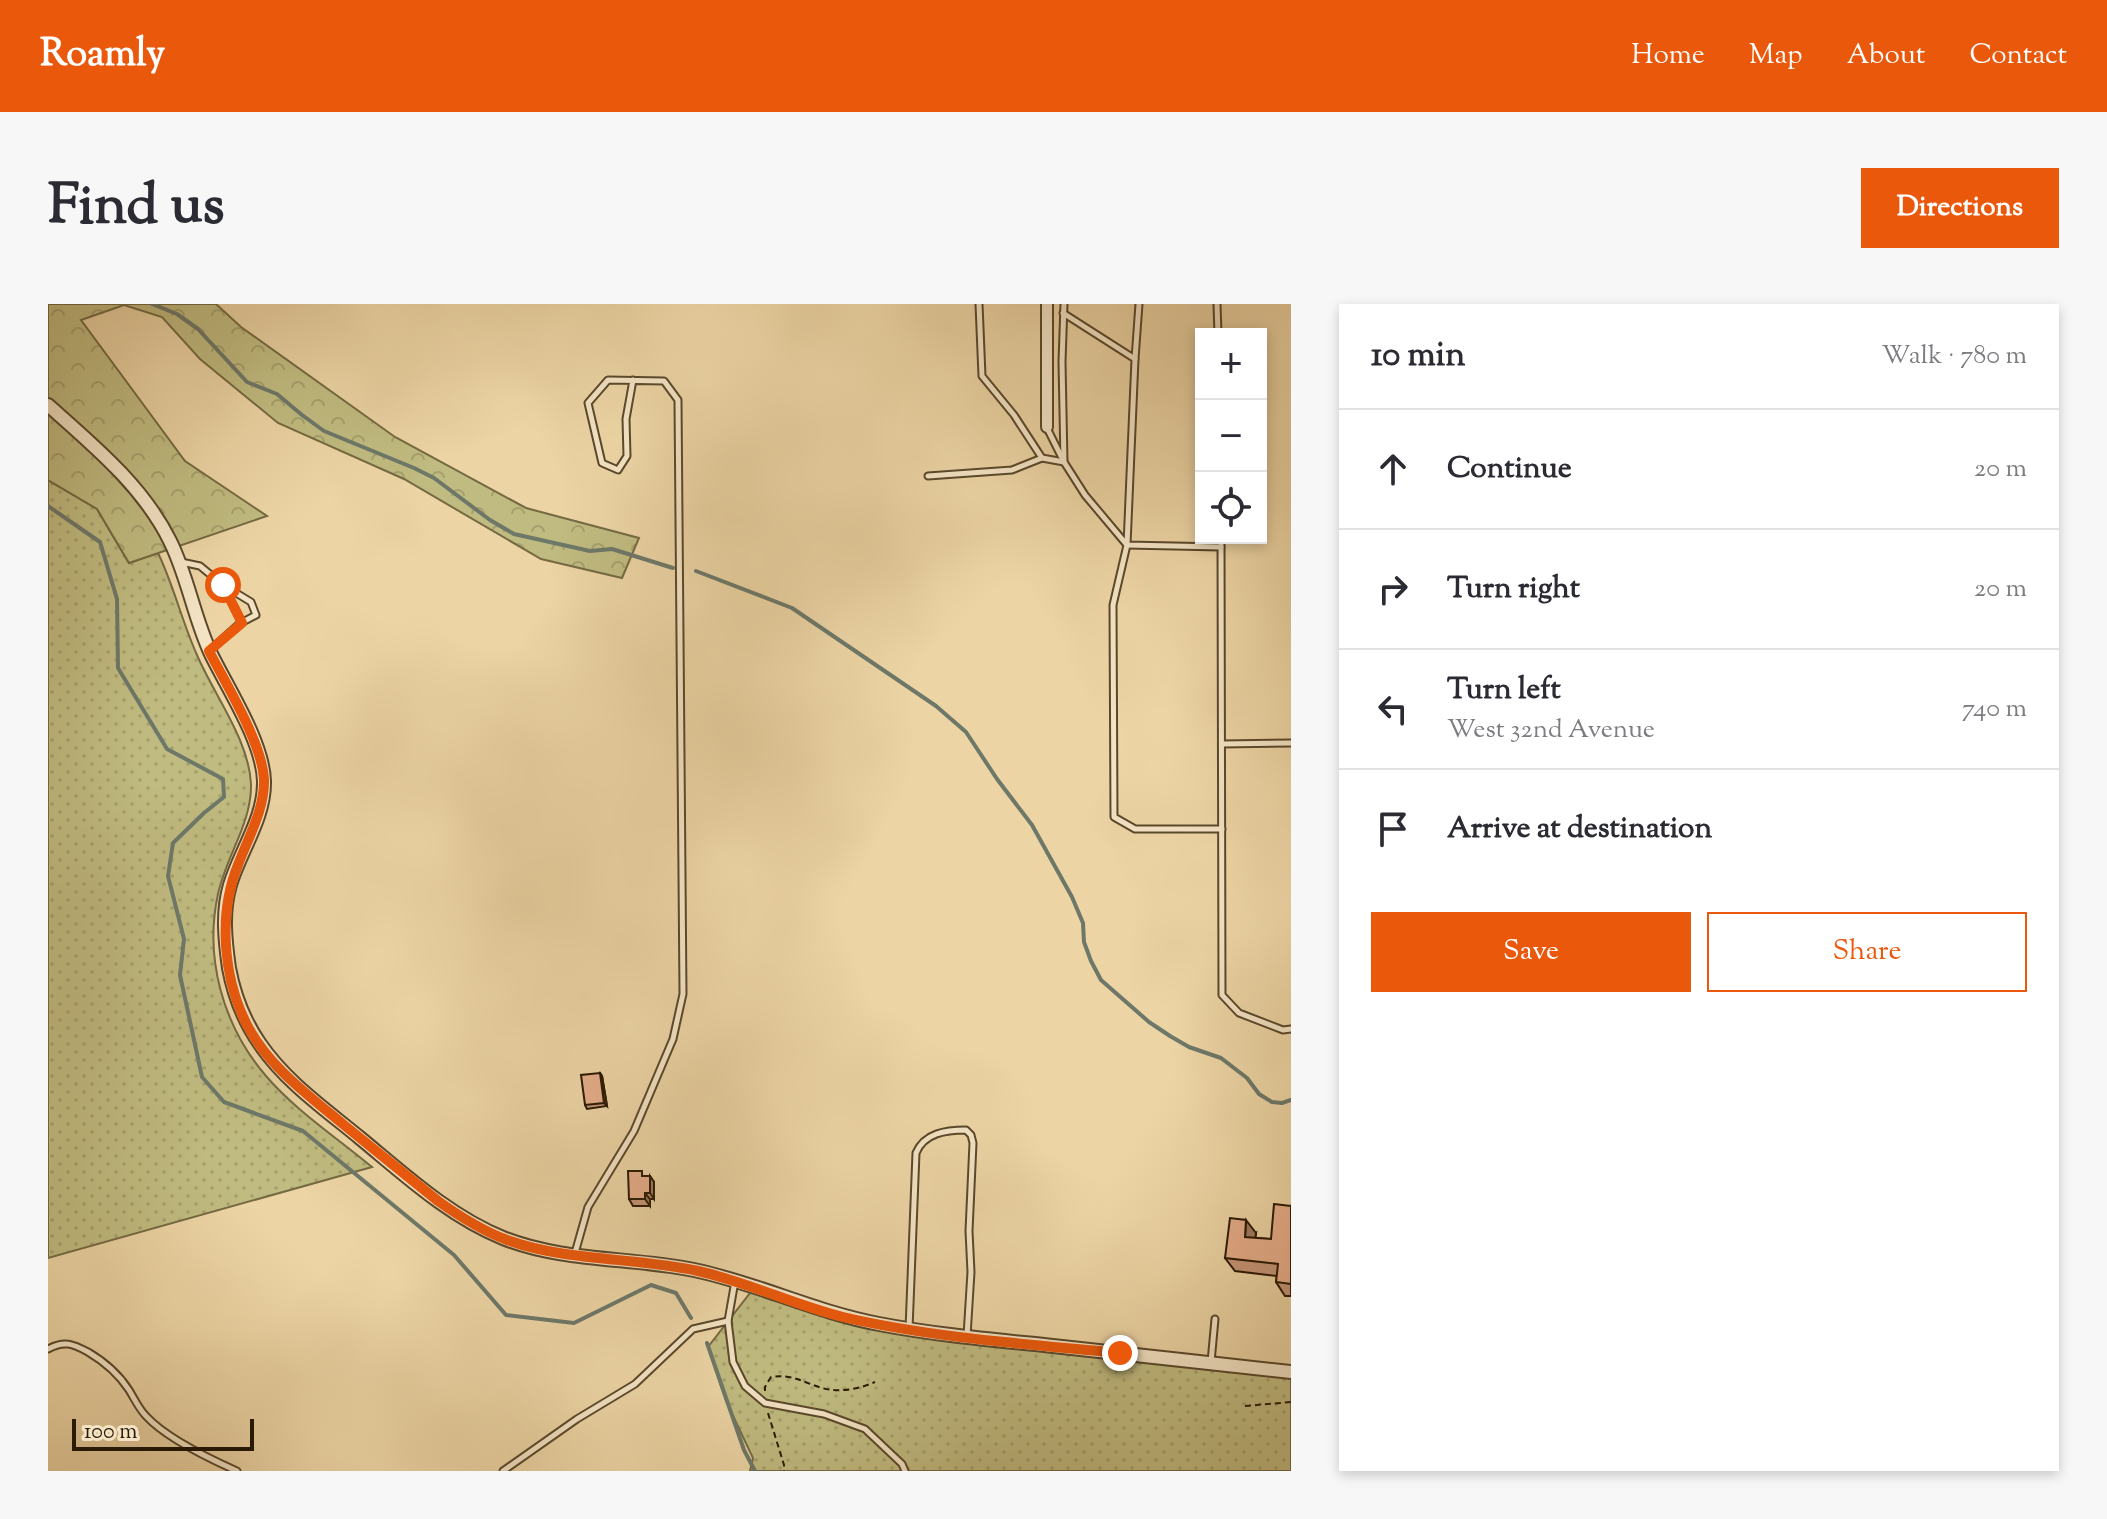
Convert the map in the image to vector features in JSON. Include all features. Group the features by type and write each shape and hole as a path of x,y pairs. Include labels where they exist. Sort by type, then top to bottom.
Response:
{"street":[{"path":"1047,304 1047,427"},
{"path":"48,405 121,473 154,513 178,561 209,651 260,757 263,796 236,869 226,907 225,931 230,970 247,1024 277,1067 438,1201 507,1240 545,1250 666,1265 735,1280 841,1316 967,1337 1291,1372"}],"lane":[{"path":"979,304 982,376 1014,415 1042,458"},
{"path":"1064,304 1064,462"},
{"path":"1139,304 1127,545 1113,605 1114,817 1135,829 1222,829"},
{"path":"1217,304 1218,328"},
{"path":"1063,313 1135,359"},
{"path":"574,1254 588,1207 634,1131 673,1039 683,994 678,400 664,381 633,380 608,380 588,403 602,463 618,470 627,456 626,419 633,380"},
{"path":"1047,427 1085,495 1127,545 1221,547 1222,995 1239,1013 1283,1030 1291,1029"},
{"path":"928,476 1012,470 1042,458 1064,462"},
{"path":"178,561 200,566 251,602 256,615 209,651"},
{"path":"223,585 242,623"},
{"path":"1222,744 1291,743"},
{"path":"909,1329 916,1153 920,1143 931,1135 966,1130 973,1143 967,1337"},
{"path":"735,1280 728,1321 733,1362 745,1386 765,1403 824,1414 865,1429 902,1464 905,1471"},
{"path":"1211,1363 1215,1319"},
{"path":"503,1471 577,1419 635,1384 693,1329 728,1321"},
{"path":"48,1349 66,1342 107,1363 145,1416 172,1436 237,1471"}],"path":[{"path":"784,1471 765,1403 765,1387 771,1377 786,1375 826,1389 861,1388 875,1382"},
{"path":"1245,1406 1291,1402"}],"green space":[{"path":"48,304 216,304 241,327 395,437 526,508 639,538 622,578 541,559 404,479 278,423 200,359 162,317 124,305 81,320 185,461 267,516 129,563 97,509 48,480"},
{"path":"48,480 97,509 129,563 158,553 192,642 238,734 249,767 251,784 247,812 222,880 214,918 216,967 228,1013 251,1056 277,1088 372,1167 48,1258"},
{"path":"754,1288 860,1318 1140,1361 1291,1378 1291,1471 750,1471 753,1458 726,1401 708,1347"}],"building":[{"path":"600,1073 604,1103 585,1105 581,1075"},
{"path":"628,1171 642,1171 642,1176 650,1176 650,1193 645,1193 645,1199 629,1199"},
{"path":"1274,1204 1291,1206 1291,1284 1276,1282 1278,1264 1225,1258 1230,1218 1246,1220 1245,1237 1271,1239"}],"waterway":[{"path":"152,304 177,314 198,329 247,382 277,394 324,431 434,478 514,534 590,551 612,549 673,568"},
{"path":"48,506 100,542 117,599 118,668 167,749 223,779 224,797 173,843 168,876 184,939 180,975 202,1077 224,1102 303,1131 454,1255 506,1315 574,1323 651,1285 676,1293 691,1318"},
{"path":"696,571 792,608 936,706 966,732 1032,825 1072,897 1083,923 1084,942 1101,980 1170,1036 1189,1047 1221,1058 1247,1078 1259,1094 1272,1102 1291,1100"},
{"path":"707,1343 744,1450 755,1471"}],"route":[{"path":"223,585 242,623 209,651 251,736 264,778 257,817 229,889 225,931 230,970 247,1024 277,1067 305,1093 438,1201 507,1240 545,1250 699,1271 735,1280 806,1306 882,1325 1120,1353"}]}
